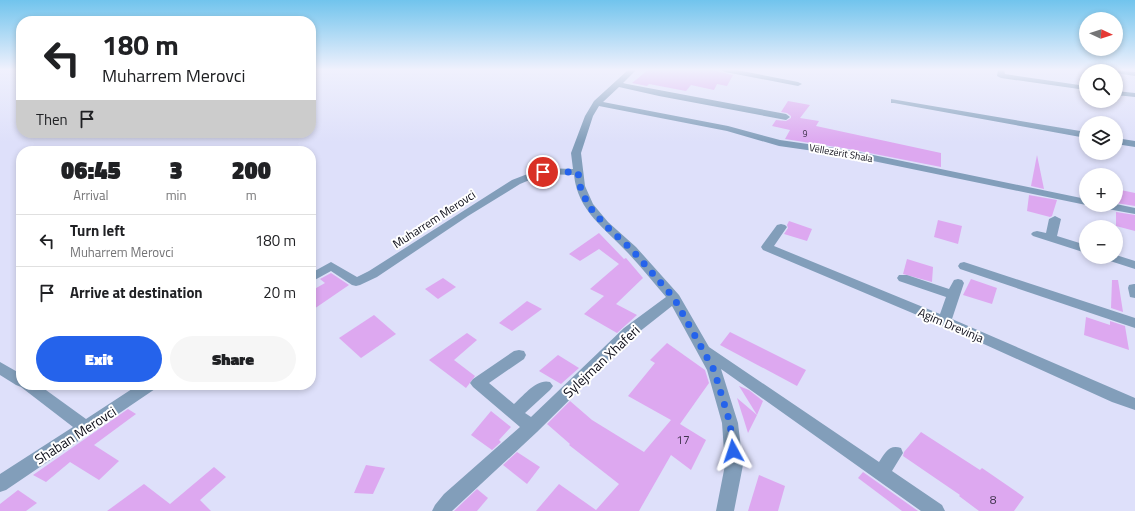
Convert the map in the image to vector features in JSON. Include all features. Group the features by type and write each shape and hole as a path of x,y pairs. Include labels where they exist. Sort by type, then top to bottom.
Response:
{"street":[{"path":"607,94 597,103 589,116 576,153 580,186 588,205 604,224 632,250 674,298 714,370 730,423 734,465 725,511"},
{"path":"657,94 786,117"},
{"path":"894,101 1079,134"},
{"name":"Vëllezërit Shala","path":"597,103 728,129 779,143 849,153 1079,201"},
{"path":"1123,142 1135,144"},
{"name":"Muharrem Merovci","path":"316,275 331,266 356,282 373,274 464,214 516,182 543,172 578,172"},
{"path":"1123,209 1135,211"},
{"path":"1051,238 1055,219"},
{"name":"Agim Drevinja","path":"781,228 767,247 944,321 1117,398 1135,404"},
{"path":"1037,234 1079,247"},
{"path":"1123,261 1135,265"},
{"path":"964,266 1135,323"},
{"path":"903,278 956,289 944,321"},
{"path":"1135,288 1135,294"},
{"name":"Sylejman Xhaferi","path":"441,511 450,500 531,427 629,332 674,298"},
{"path":"703,350 936,511"},
{"path":"519,355 478,384 531,427"},
{"path":"0,368 16,378"},
{"path":"514,413 545,386"},
{"path":"35,390 85,427"},
{"name":"Shaban Merovci","path":"0,484 142,390"},
{"path":"881,473 895,453"}],"building":[{"path":"788,101 810,105 800,118 819,121 816,126 941,153 941,167 849,149 785,139 790,130 772,126 776,120 786,121 791,118 791,116 787,113 781,112"},
{"path":"1037,155 1044,189 1031,186"},
{"path":"1123,190 1135,193 1135,206 1123,204"},
{"path":"1029,195 1057,200 1052,216 1050,217 1027,211"},
{"path":"1116,212 1135,215 1135,231 1123,228 1123,220 1116,220"},
{"path":"938,220 962,226 958,244 934,237"},
{"path":"789,221 812,229 807,241 784,234 788,228 787,225"},
{"path":"599,233 624,259 626,258 643,278 616,304 637,315 617,333 584,314 604,296 590,289 619,264 599,249 580,261 569,254"},
{"path":"907,259 933,267 932,282 903,274"},
{"path":"331,273 349,285 316,308 316,288 325,283 320,279"},
{"path":"443,278 456,287 438,299 425,289"},
{"path":"971,279 997,288 992,304 963,295"},
{"path":"1112,280 1118,280 1123,312 1111,308"},
{"path":"527,301 542,309 512,331 499,323"},
{"path":"374,315 396,334 361,358 339,338"},
{"path":"1086,317 1110,325 1110,321 1125,326 1129,350 1084,335"},
{"path":"730,332 806,370 797,386 720,345"},
{"path":"467,333 477,340 454,360 475,376 466,388 429,360"},
{"path":"667,343 705,370 709,383 680,424 706,440 691,470 671,455 639,511 536,511 559,484 596,510 619,484 569,445 570,444 547,424 570,401 592,420 644,452 671,420 628,396 655,363 650,360"},
{"path":"558,355 579,368 561,384 539,371"},
{"path":"739,386 749,390 763,401 757,415"},
{"path":"737,398 757,415 748,433"},
{"path":"128,409 136,414 94,445 119,461 99,480 70,462 46,482 33,475"},
{"path":"491,411 511,427 499,440 501,442 492,450 471,435"},
{"path":"921,432 980,470 982,468 1024,497 1014,511 979,511 959,496 960,495 903,456 904,452"},
{"path":"517,452 540,467 527,484 503,465"},
{"path":"366,465 385,468 373,494 354,493"},
{"path":"214,467 226,477 200,500 211,511 107,511 144,484 170,504"},
{"path":"863,472 918,511 902,511 858,478"},
{"path":"759,475 785,486 778,511 748,511"},
{"path":"477,489 488,498 477,511 454,511"},
{"path":"18,490 37,503 26,511 0,511 0,504"}],"route":[{"path":"543,172 578,172 580,186 588,205 604,224 632,250 674,298 714,370 730,423 733,451"}]}
